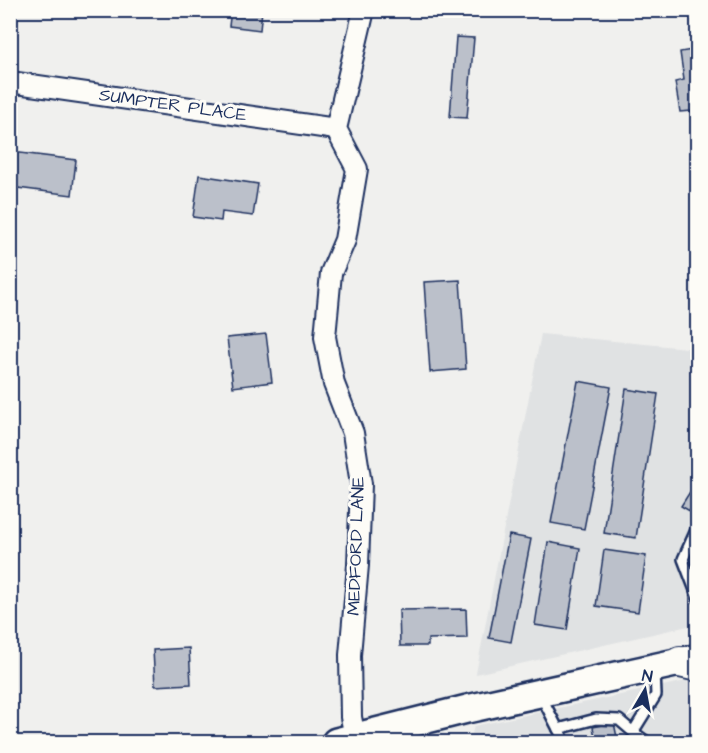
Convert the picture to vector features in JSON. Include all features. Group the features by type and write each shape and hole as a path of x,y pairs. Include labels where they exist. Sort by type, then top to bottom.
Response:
{"street":[{"path":"336,129 363,10"},
{"name":"SUMPTER PLACE","path":"10,82 336,129"},
{"name":"MEDFORD LANE","path":"336,129 357,169 345,240 331,273 325,337 334,384 353,433 361,484 358,565 350,655 351,717 345,740"},
{"path":"345,740 467,709 682,663"}],"lane":[{"path":"696,530 683,559 698,598"},
{"path":"633,732 656,695 682,663"},
{"path":"539,693 565,742"},
{"path":"558,729 596,719 619,720 647,742"}],"shaded area":[{"path":"541,334 697,349 697,624 476,674"},
{"path":"691,680 697,681 697,742 470,742 474,726"}],"building":[{"path":"231,10 262,10 260,30 229,26"},
{"path":"456,37 474,38 467,118 450,117"},
{"path":"698,49 698,123 693,124 691,111 680,112 675,82 684,80 680,52"},
{"path":"12,152 76,160 72,195 10,187"},
{"path":"199,175 258,184 253,216 222,212 221,221 193,217"},
{"path":"460,280 466,369 430,372 424,282"},
{"path":"266,334 272,382 233,387 227,338"},
{"path":"578,381 611,387 584,529 551,523"},
{"path":"626,389 658,394 636,538 604,533"},
{"path":"698,479 698,516 681,506"},
{"path":"509,535 531,539 511,642 489,638"},
{"path":"548,542 580,548 567,630 535,625"},
{"path":"604,550 646,556 638,612 596,606"},
{"path":"466,609 467,638 428,639 428,646 400,646 399,610"},
{"path":"189,648 191,684 155,686 153,650"},
{"path":"614,723 618,742 596,742 593,727"}]}
